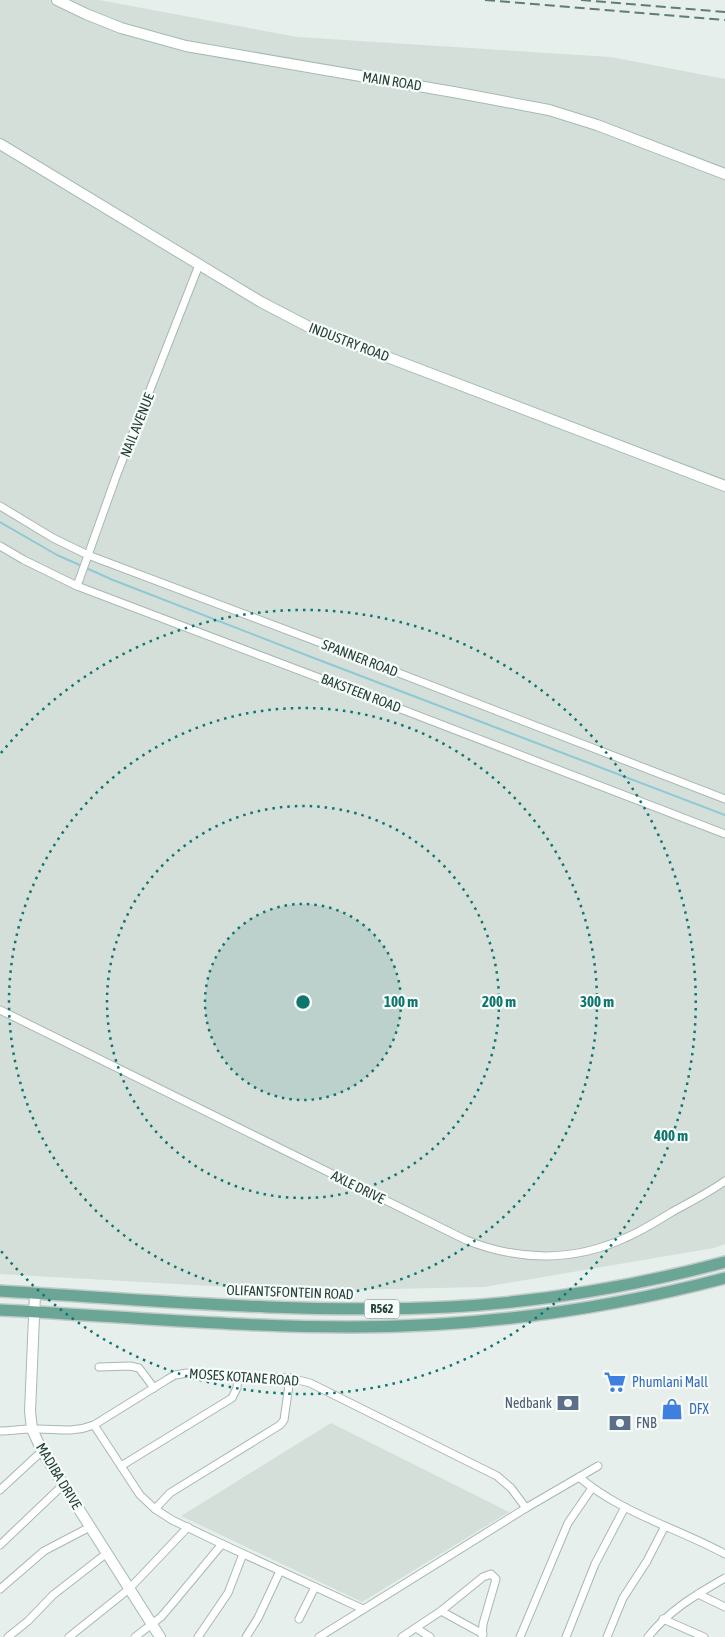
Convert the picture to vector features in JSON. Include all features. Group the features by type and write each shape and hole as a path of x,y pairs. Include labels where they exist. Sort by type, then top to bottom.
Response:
{"main road":[{"name":"OLIFANTSFONTEIN ROAD","path":"0,1291 353,1310 450,1307 500,1303 592,1291 687,1272 725,1262"},
{"name":"R562","path":"0,1310 145,1319 340,1327 435,1325 577,1309 689,1288 725,1278"}],"street":[{"name":"MAIN ROAD","path":"57,0 121,28 186,46 548,110 596,125 725,174"},
{"name":"INDUSTRY ROAD","path":"0,144 273,309 311,328 725,486"},
{"name":"NAIL AVENUE","path":"77,586 117,474 199,265"},
{"name":"SPANNER ROAD","path":"0,506 52,538 88,555 725,799"},
{"name":"BAKSTEEN ROAD","path":"0,546 77,586 725,834"},
{"name":"AXLE DRIVE","path":"0,1010 466,1240 505,1252 545,1256 580,1253 598,1249 626,1238 725,1181"},
{"name":"MADIBA DRIVE","path":"36,1294 30,1411 32,1429 42,1451 160,1637"},
{"path":"99,1367 130,1366 139,1368 154,1388"},
{"name":"MOSES KOTANE ROAD","path":"0,1431 32,1429 76,1431 94,1425 180,1374 290,1378 310,1383 497,1476 511,1488 526,1508"},
{"path":"121,1466 232,1398 237,1388 238,1375"},
{"path":"155,1509 170,1493 280,1425 284,1420 290,1378"},
{"path":"94,1425 140,1495 155,1509 172,1520 363,1609"},
{"path":"0,1490 42,1451"},
{"path":"319,1637 526,1508 598,1466"},
{"path":"579,1477 592,1488 625,1507 725,1554"},
{"path":"0,1545 63,1485"},
{"path":"520,1637 568,1523 592,1488"},
{"path":"566,1637 595,1564 625,1507"},
{"path":"607,1637 623,1598 647,1561 665,1526"},
{"path":"0,1589 44,1551 90,1527"},
{"path":"69,1637 129,1589 188,1527"},
{"path":"135,1637 174,1604 222,1544"},
{"path":"8,1637 28,1621 53,1596 107,1553"},
{"path":"198,1637 228,1593 243,1554"},
{"path":"246,1637 258,1618 280,1571"},
{"path":"402,1637 440,1611 487,1574 494,1576 496,1579 482,1636 440,1611"},
{"path":"648,1637 663,1619 698,1594 725,1578"},
{"path":"299,1619 315,1587"},
{"path":"698,1594 725,1607"},
{"path":"663,1619 692,1634 704,1637"},
{"path":"416,1628 430,1637"}],"shaded area":[{"path":"0,0 99,0 297,37 611,57 725,79 725,1244 714,1248 484,1287 300,1291 0,1274"},
{"path":"331,1423 509,1512 362,1602 181,1516"}],"waterway":[{"path":"0,522 57,555 82,566"},
{"path":"86,568 319,660 725,815"}],"railway":[{"path":"485,0 725,20"},
{"path":"581,0 725,12"}],"place":[{"name":"Phumlani Mall","path":"615,1382"},
{"name":"Nedbank","path":"568,1403"},
{"name":"DFX","path":"672,1409"},
{"name":"FNB","path":"620,1423"}]}
